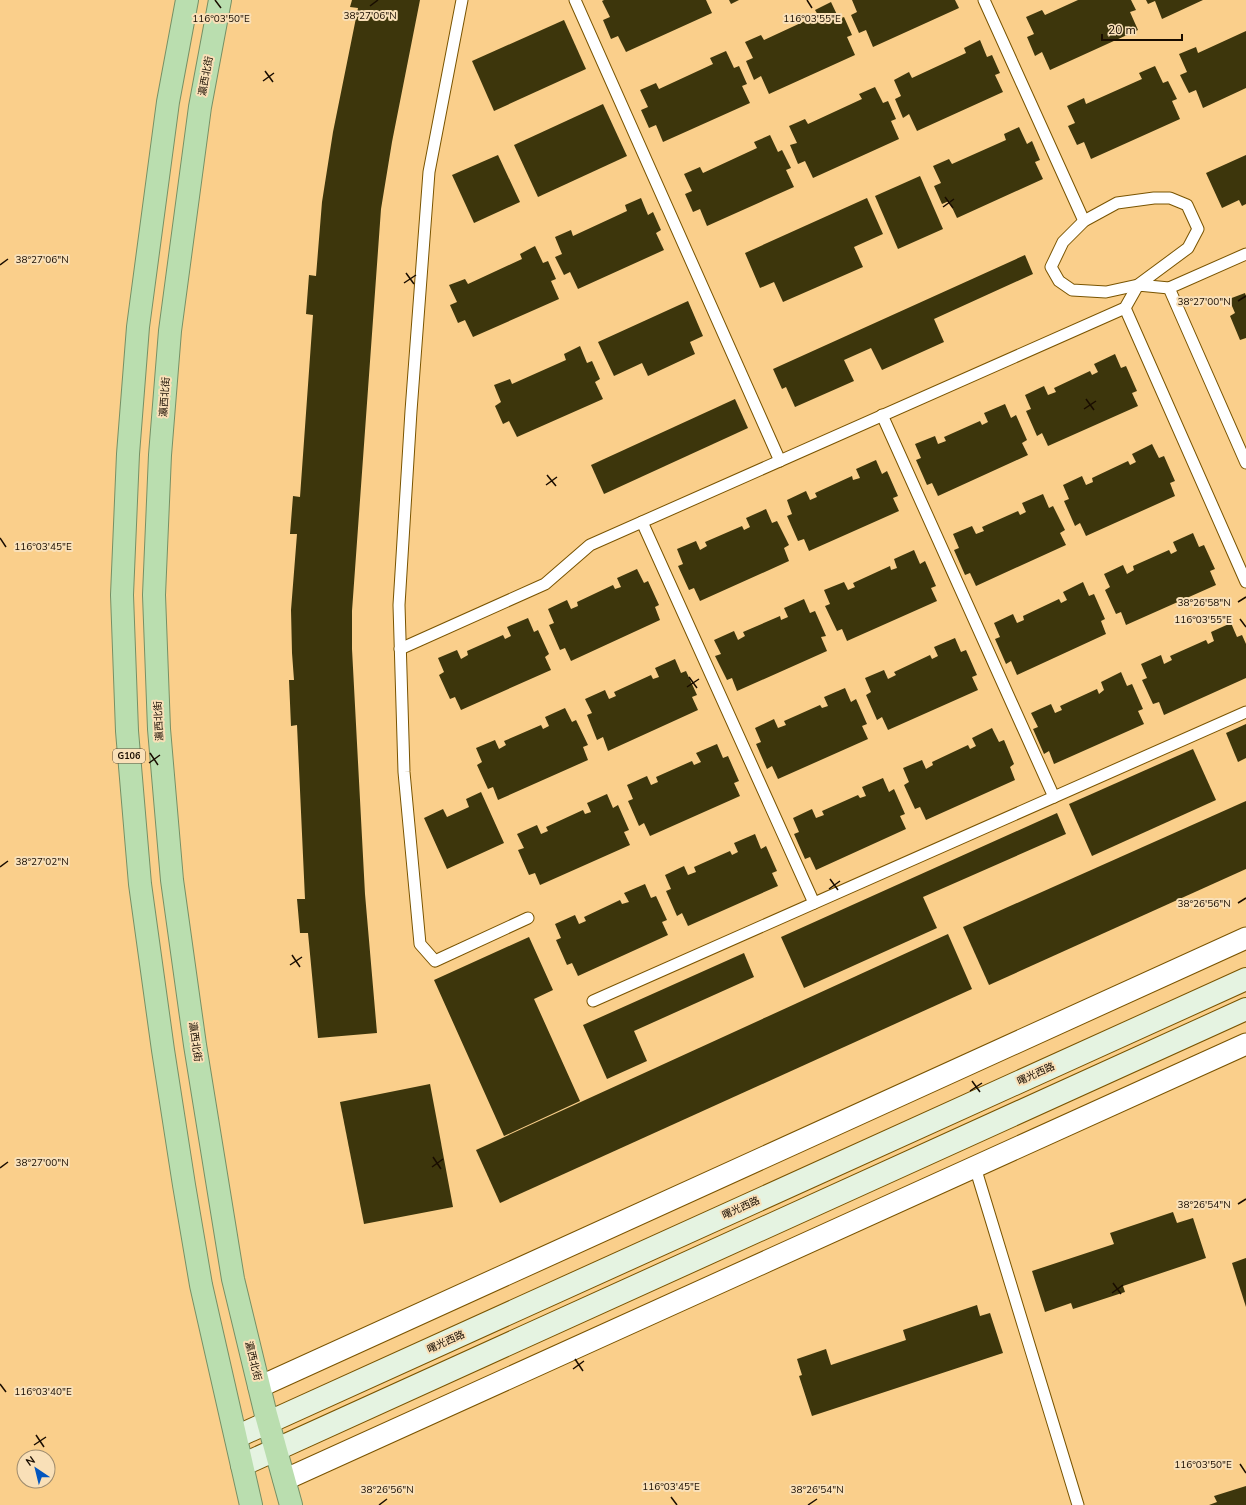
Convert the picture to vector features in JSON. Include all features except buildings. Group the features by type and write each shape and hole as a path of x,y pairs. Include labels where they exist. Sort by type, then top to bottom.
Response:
{"highway":[{"name":"G106","path":"187,0 168,102 138,327 128,454 122,595 127,731 140,884 163,1050 201,1285 252,1505"},
{"name":"瀛西北街","path":"220,0 200,107 170,330 160,455 154,595 160,729 172,880 195,1045 232,1279 268,1422 291,1505"}],"main road":[{"name":"曙光西路","path":"236,1437 1246,979"},
{"path":"242,1464 276,1450 1246,1009"}],"street":[{"path":"259,1386 1246,938"},
{"path":"284,1480 1246,1044"}],"lane":[{"path":"462,0 429,172 411,411 398,606 404,772 420,944 435,961 528,918"},
{"path":"575,0 780,461"},
{"path":"984,0 1084,221"},
{"path":"400,649 545,584 590,545 1125,308 1138,285 1188,248 1198,229 1187,205 1170,198 1154,198 1117,203 1084,221 1063,242 1050,267 1059,281 1072,290 1106,292 1138,285 1169,288 1246,254"},
{"path":"1169,288 1246,463"},
{"path":"1125,308 1246,582"},
{"path":"882,415 1054,797"},
{"path":"642,522 814,903"},
{"path":"593,1001 1246,712"},
{"path":"975,1167 1078,1505"}]}
